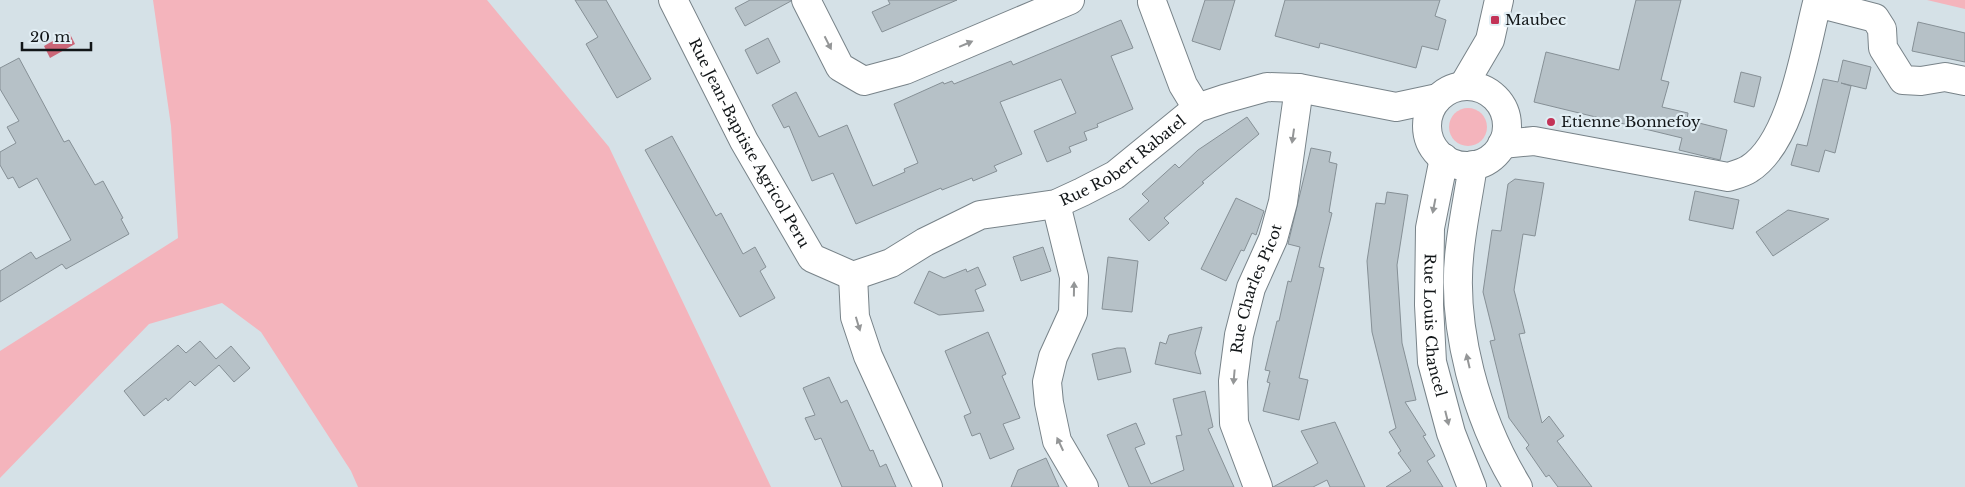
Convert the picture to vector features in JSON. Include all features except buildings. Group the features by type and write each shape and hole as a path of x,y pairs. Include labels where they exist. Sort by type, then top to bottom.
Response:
{"street":[{"name":"Rue Jean-Baptiste Agricol Peru","path":"673,0 744,141 812,258 854,276"},
{"path":"806,0 840,67 864,81 905,70 1070,0"},
{"path":"1463,86 1490,40 1499,0"},
{"path":"1152,1 1184,85 1198,108"},
{"path":"1490,40 1502,121 1495,154 1485,161 1473,165 1453,163 1444,158 1435,149 1427,129 1429,116 1438,98 1446,92 1463,86 1481,89 1502,121 1534,141 1728,177 1748,170 1762,158 1776,137 1791,106 1817,3 1875,18 1882,29 1883,48 1903,80 1921,81 1945,77 1965,81"},
{"name":"Rue Robert Rabatel","path":"854,276 891,263 925,242 980,215 1056,204 1115,175 1198,108 1267,87 1299,88 1396,107 1438,98"},
{"name":"Rue Charles Picot","path":"1258,487 1234,423 1233,381 1239,334 1251,288 1273,239 1284,202 1299,88"},
{"name":"Rue Robert Rabatel","path":"1396,107 1427,129"},
{"name":"Rue Louis Chancel","path":"1444,158 1430,228 1429,304 1432,362 1450,433 1472,487"},
{"name":"Rue Louis Chancel","path":"1473,165 1459,248 1458,294 1466,353 1485,424 1518,487"},
{"path":"1056,204 1074,278 1073,313 1053,358 1047,382 1049,403 1058,441 1084,487"},
{"path":"854,276 855,317 868,356 928,487"}],"shaded area":[{"path":"153,0 487,0 609,147 771,487 358,487 351,471 261,332 222,303 149,324 0,478 0,351 178,238 171,126"},
{"path":"1927,0 1965,0 1965,9"},
{"path":"69,32 75,44 50,58 44,46"},
{"path":"1468,108 1482,113 1487,127 1482,141 1468,146 1454,141 1449,127 1454,113"}],"place":[{"name":"Maubec","path":"1495,20"},
{"name":"Etienne Bonnefoy","path":"1551,122"}]}
